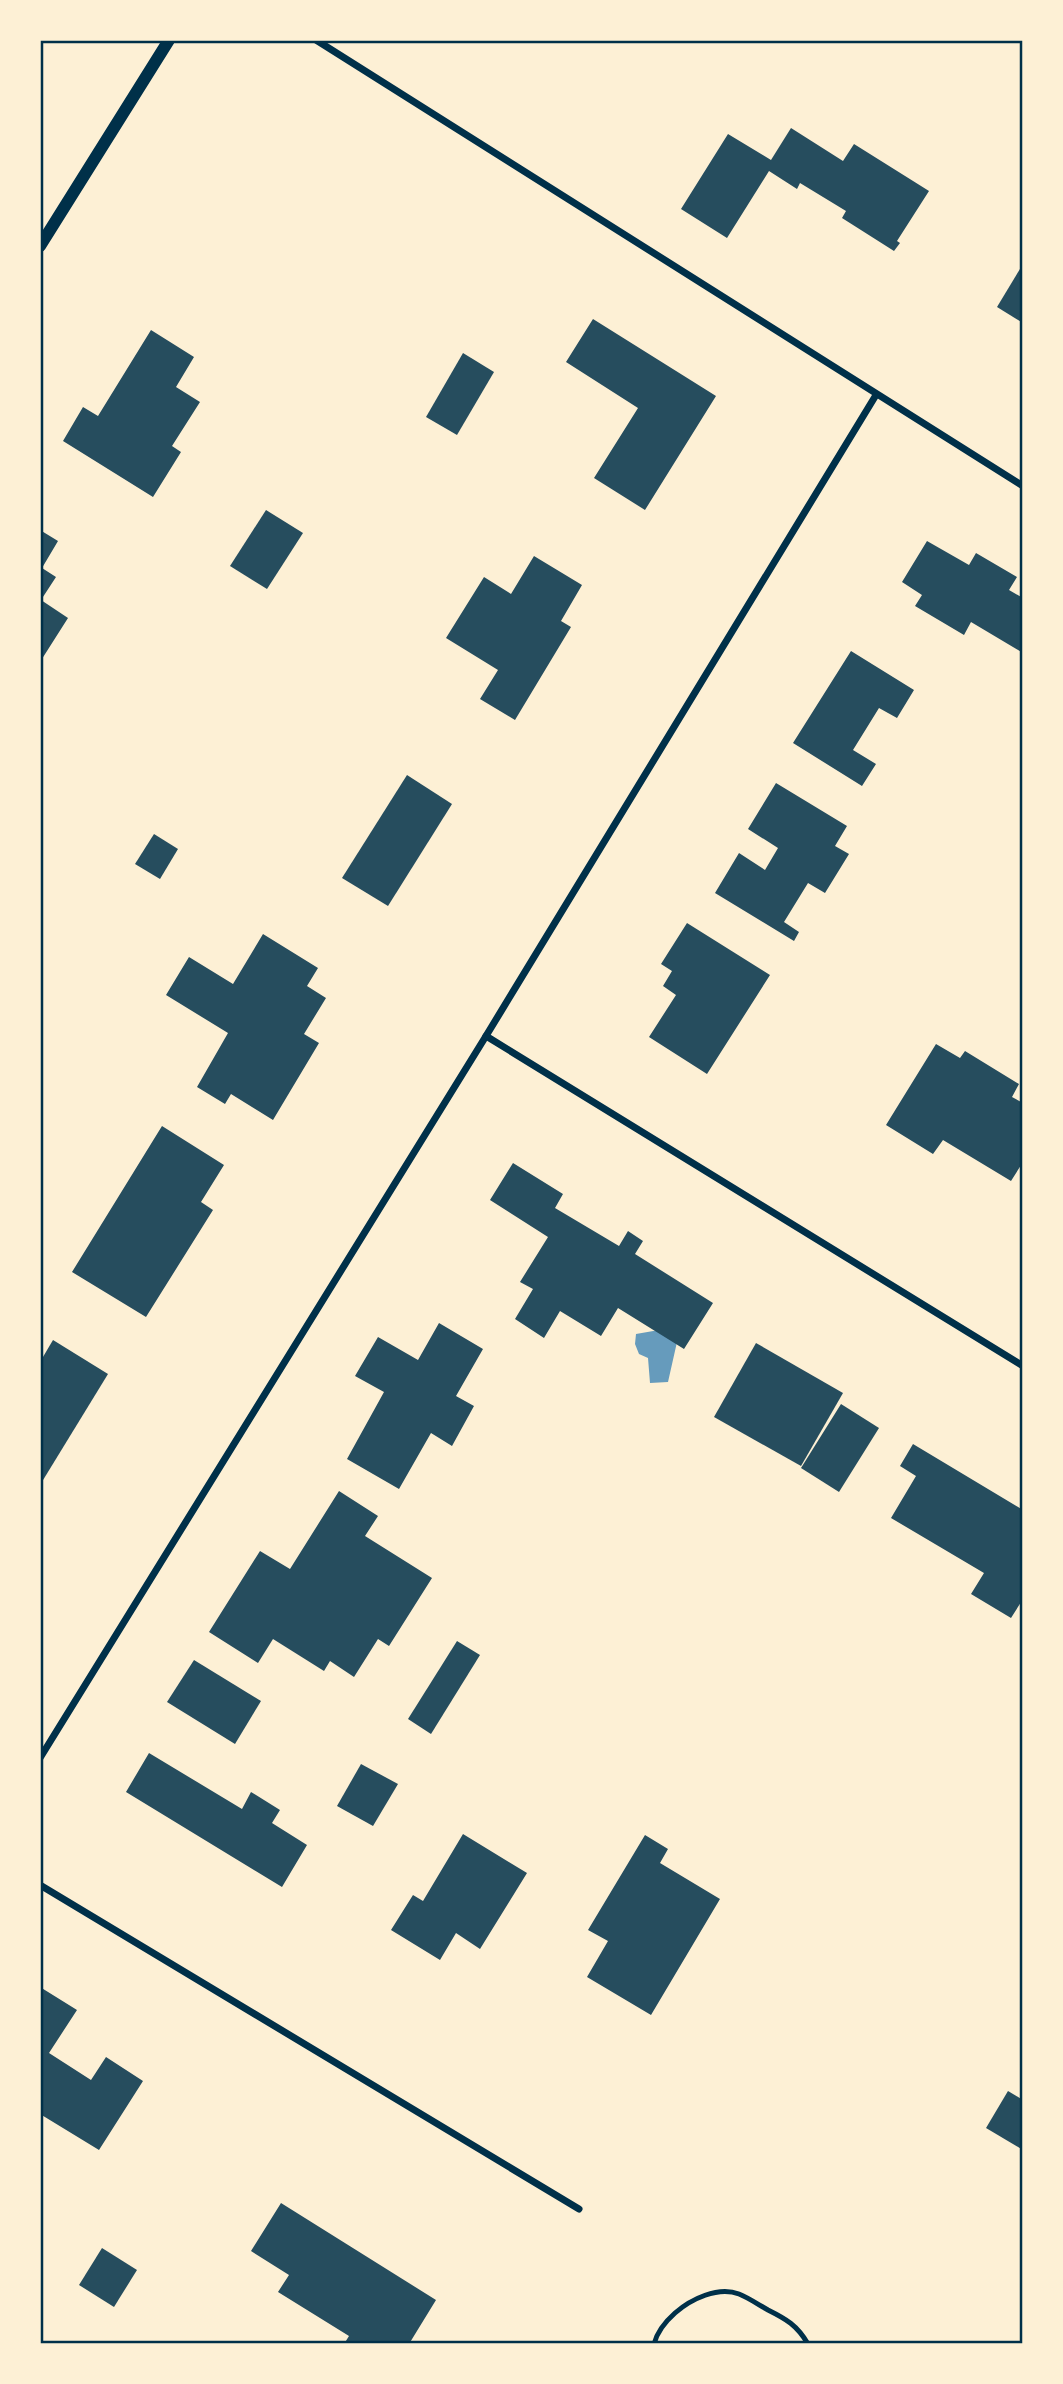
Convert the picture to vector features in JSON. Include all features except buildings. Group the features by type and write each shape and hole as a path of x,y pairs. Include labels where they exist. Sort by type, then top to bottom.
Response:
{"street":[{"path":"40,246 169,40"},
{"path":"316,40 1023,486"},
{"path":"40,1758 486,1036 876,395"},
{"path":"486,1036 1023,1366"},
{"path":"40,1885 579,2208"}],"lane":[{"path":"654,2344 666,2322 682,2306 720,2291 737,2294 784,2318 800,2330 808,2344"}],"water":[{"path":"659,1330 677,1342 668,1382 650,1383 648,1358 639,1354 635,1344 636,1334"}]}
